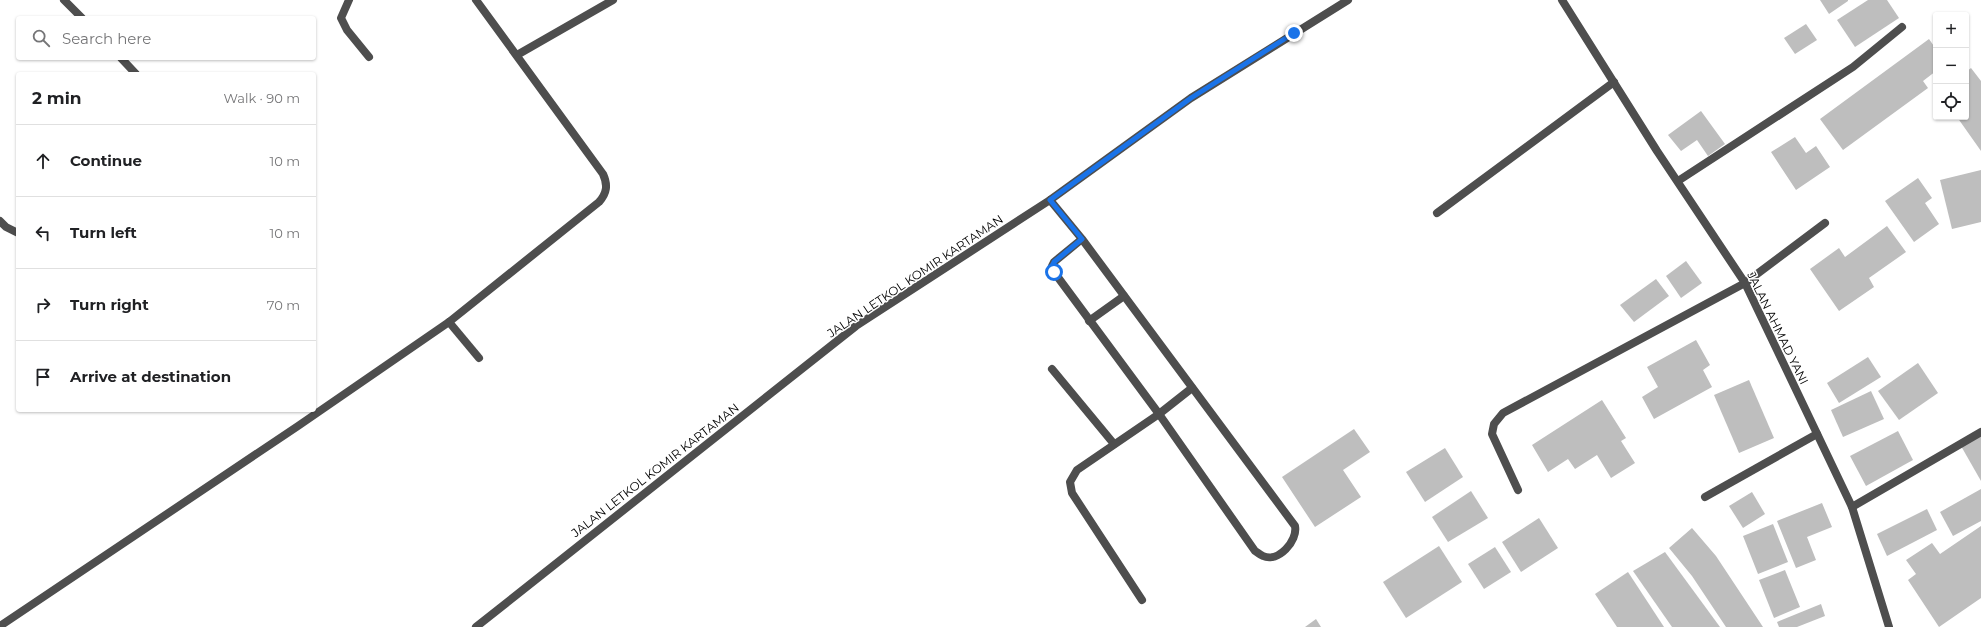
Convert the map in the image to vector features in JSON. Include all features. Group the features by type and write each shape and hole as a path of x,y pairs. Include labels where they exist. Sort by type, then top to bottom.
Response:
{"street":[{"path":"64,0 80,16"},
{"path":"349,0 342,18 348,30 369,57"},
{"path":"0,626 298,426 449,322 599,202 606,191 602,174 476,0"},
{"path":"517,55 613,0"},
{"name":"JALAN LETKOL KOMIR KARTAMAN","path":"476,627 856,326 1050,200 1191,98 1348,0"},
{"name":"JALAN AHMAD YANI","path":"1562,0 1745,283 1852,507 1889,627"},
{"path":"1678,181 1853,67 1902,27"},
{"path":"123,60 134,72"},
{"path":"1437,213 1614,82"},
{"path":"1050,200 1082,239 1295,526 1296,533 1292,542 1284,550 1271,557 1263,557 1255,551 1158,414 1054,272 1052,266 1054,262 1082,239"},
{"path":"0,221 16,232"},
{"path":"1518,490 1492,434 1494,424 1503,413 1745,283 1825,223"},
{"path":"1089,321 1124,296"},
{"path":"449,322 479,358"},
{"path":"1052,369 1114,444"},
{"path":"1142,600 1072,493 1070,482 1077,470 1158,414 1192,388"},
{"path":"1852,507 1981,432"},
{"path":"1705,497 1817,434"}],"building":[{"path":"1820,0 1848,0 1848,1 1829,14"},
{"path":"1868,0 1887,0 1899,18 1855,47 1837,20"},
{"path":"1806,24 1817,40 1795,54 1784,38"},
{"path":"1929,39 1933,45 1933,73 1923,81 1928,88 1843,150 1820,119"},
{"path":"1971,68 1981,81 1981,151 1959,120 1969,120 1969,70"},
{"path":"1701,111 1725,144 1708,156 1697,140 1681,151 1668,135"},
{"path":"1795,137 1806,153 1816,146 1830,167 1796,190 1771,152"},
{"path":"1981,170 1981,222 1952,229 1940,180"},
{"path":"1918,178 1932,198 1925,203 1939,224 1914,242 1885,201"},
{"path":"1887,226 1906,252 1869,278 1874,287 1839,311 1810,269 1839,248 1845,257"},
{"path":"1686,261 1702,283 1681,298 1666,276"},
{"path":"1656,279 1669,296 1634,322 1620,305"},
{"path":"1696,340 1710,365 1703,370 1712,387 1654,419 1642,397 1658,387 1647,367"},
{"path":"1868,357 1881,377 1839,403 1827,383"},
{"path":"1918,363 1938,393 1899,420 1878,391"},
{"path":"1749,380 1774,438 1739,453 1714,395"},
{"path":"1871,391 1884,419 1843,437 1831,410"},
{"path":"1602,400 1626,438 1621,441 1635,463 1611,478 1597,455 1575,469 1568,459 1548,472 1532,445"},
{"path":"1354,429 1370,452 1343,470 1361,497 1315,527 1282,477"},
{"path":"1898,431 1913,460 1866,486 1850,456"},
{"path":"1981,435 1981,481 1961,446"},
{"path":"1445,448 1463,477 1425,502 1406,472"},
{"path":"1981,489 1981,521 1953,536 1940,512"},
{"path":"1471,491 1488,518 1448,542 1432,517"},
{"path":"1752,492 1765,514 1743,528 1729,506"},
{"path":"1822,503 1832,527 1807,537 1816,560 1796,568 1777,521"},
{"path":"1927,509 1937,530 1887,556 1877,534"},
{"path":"1539,518 1558,548 1521,572 1502,542"},
{"path":"1773,524 1788,562 1758,574 1743,536"},
{"path":"1981,526 1981,598 1939,627 1908,580 1916,574 1906,560 1932,543 1940,554"},
{"path":"1692,528 1716,556 1763,627 1726,627 1692,576 1669,548"},
{"path":"1439,546 1462,582 1406,618 1383,582"},
{"path":"1495,547 1511,572 1484,589 1468,564"},
{"path":"1665,552 1720,627 1672,627 1633,571"},
{"path":"1785,570 1800,607 1774,618 1759,580"},
{"path":"1628,572 1664,627 1617,627 1595,594"},
{"path":"1821,604 1825,616 1797,627 1779,627 1777,622"},
{"path":"1316,619 1321,627 1305,627"}],"route":[{"path":"1054,272 1052,266 1054,262 1082,239 1050,200 1191,98 1294,33"}]}
